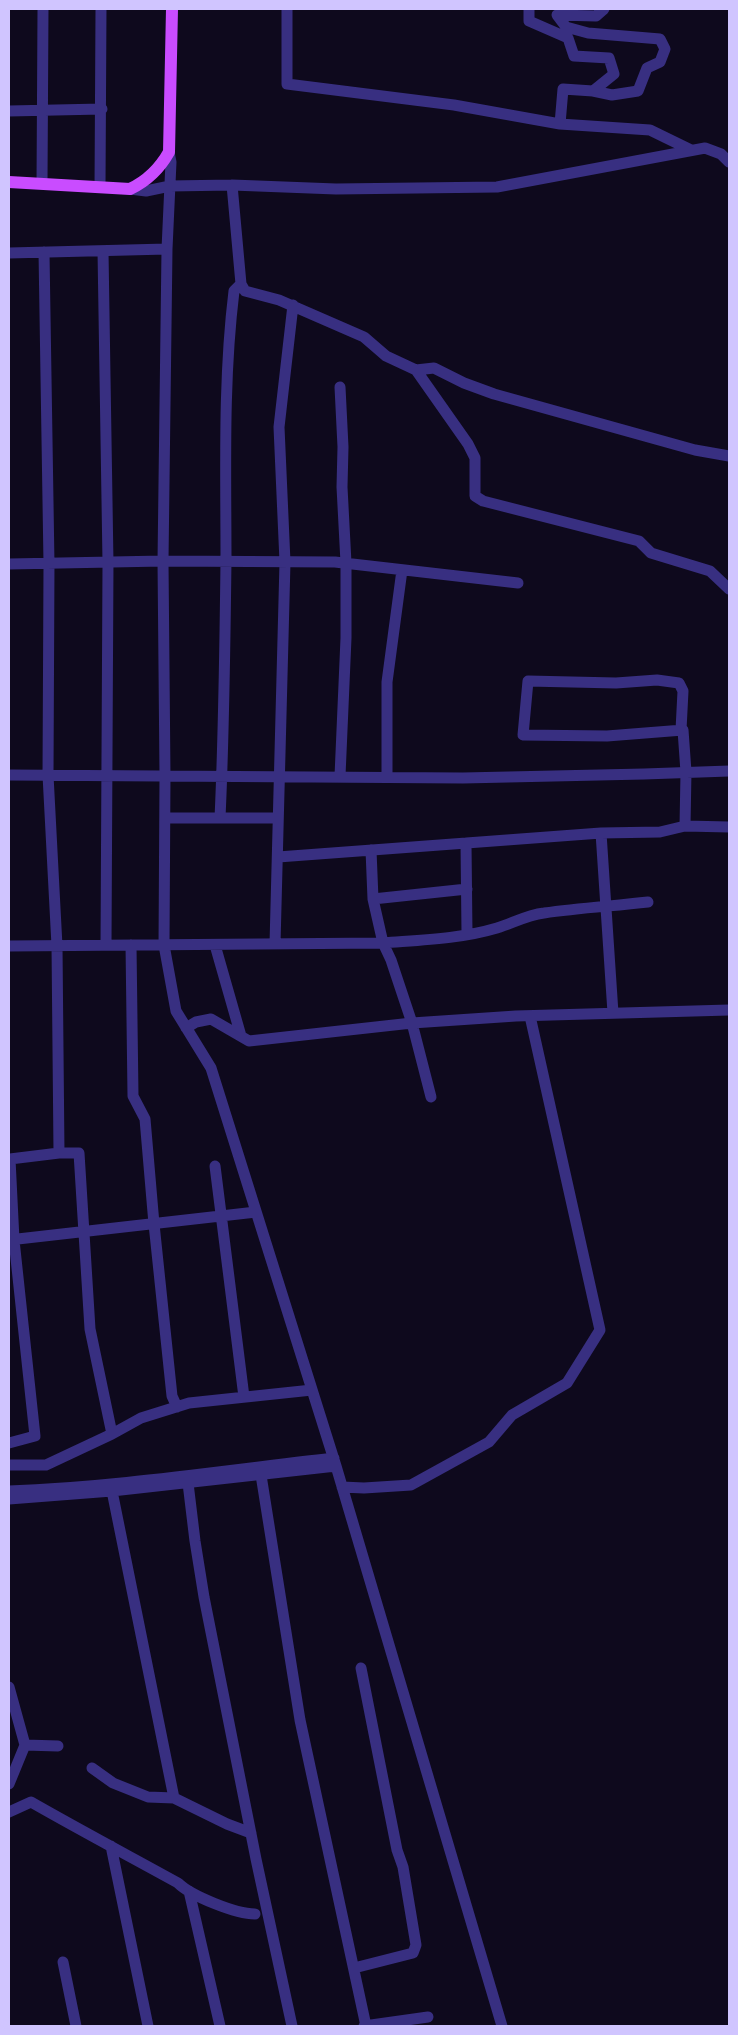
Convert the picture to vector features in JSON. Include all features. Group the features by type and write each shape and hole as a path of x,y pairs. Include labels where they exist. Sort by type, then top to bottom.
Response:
{"main road":[{"path":"9,182 130,189 138,185 161,166 169,152 172,9"}],"street":[{"path":"42,184 43,9"},
{"path":"100,187 102,109 101,9"},
{"path":"287,9 287,84 454,105 560,124 650,130 691,150"},
{"path":"529,9 529,22 568,38 574,56 609,58 614,74 593,91"},
{"path":"560,124 563,89 593,91 612,95 638,91 647,68 660,62 665,49 660,39 588,33 566,28 557,15 596,16 604,9"},
{"path":"9,111 102,109"},
{"path":"130,189 146,191 170,186 232,184 336,189 497,187 705,148 720,154 729,162"},
{"path":"169,152 171,162 167,250 163,561 164,945 176,1011 211,1068 335,1462 502,2026"},
{"path":"232,184 241,284 245,291 293,305 364,337 386,356 416,370 468,444 475,458 475,496 483,502 639,541 651,553 710,571 729,589"},
{"path":"9,253 167,250"},
{"path":"103,251 108,563 106,945"},
{"path":"44,252 49,564 48,775 57,946 59,1153"},
{"path":"220,818 226,562 225,415 229,326 234,291 241,284"},
{"path":"275,944 285,562 279,427 293,305"},
{"path":"416,370 434,368 464,383 494,394 695,450 729,456"},
{"path":"340,386 346,563 346,638 340,776"},
{"path":"9,564 163,561 346,563 518,583"},
{"path":"387,777 387,682 402,570"},
{"path":"681,730 606,736 523,735 528,681 616,683 657,680 680,683 683,691 681,730 686,772 685,826"},
{"path":"9,775 463,778 729,771"},
{"path":"165,818 278,818"},
{"path":"278,856 601,833 660,832 685,826 729,827"},
{"path":"601,833 604,906 613,1013"},
{"path":"466,843 466,934"},
{"path":"370,850 373,899 383,943 391,960 412,1023 431,1097"},
{"path":"373,899 467,889"},
{"path":"9,946 383,943 443,938 497,928 525,917 648,902"},
{"path":"131,945 133,1096 145,1119 172,1396 177,1407"},
{"path":"215,945 241,1036"},
{"path":"186,1028 196,1022 211,1019 249,1041 412,1023 530,1016 729,1010"},
{"path":"342,1487 364,1488 411,1485 489,1442 512,1415 567,1383 600,1330 530,1016"},
{"path":"9,1442 35,1436 11,1240 10,1159 59,1153 79,1153 90,1329 112,1434"},
{"path":"215,1166 244,1397"},
{"path":"11,1240 256,1212"},
{"path":"9,1466 46,1465 141,1418 189,1403 312,1390"},
{"path":"9,1499 112,1491 261,1475 335,1462"},
{"path":"9,1491 43,1490 335,1462"},
{"path":"261,1475 300,1720 365,2026 428,2017"},
{"path":"188,1483 204,1596 292,2026"},
{"path":"112,1491 174,1798"},
{"path":"354,1968 413,1953 416,1945 361,1668"},
{"path":"9,1687 25,1745 9,1784"},
{"path":"25,1745 58,1746"},
{"path":"92,1768 113,1783 148,1797 174,1798 227,1824 251,1833"},
{"path":"9,1812 31,1802 189,1891 244,1914 255,1914"},
{"path":"111,1846 148,2026"},
{"path":"189,1891 220,2026"},
{"path":"64,1962 76,2026"}]}
